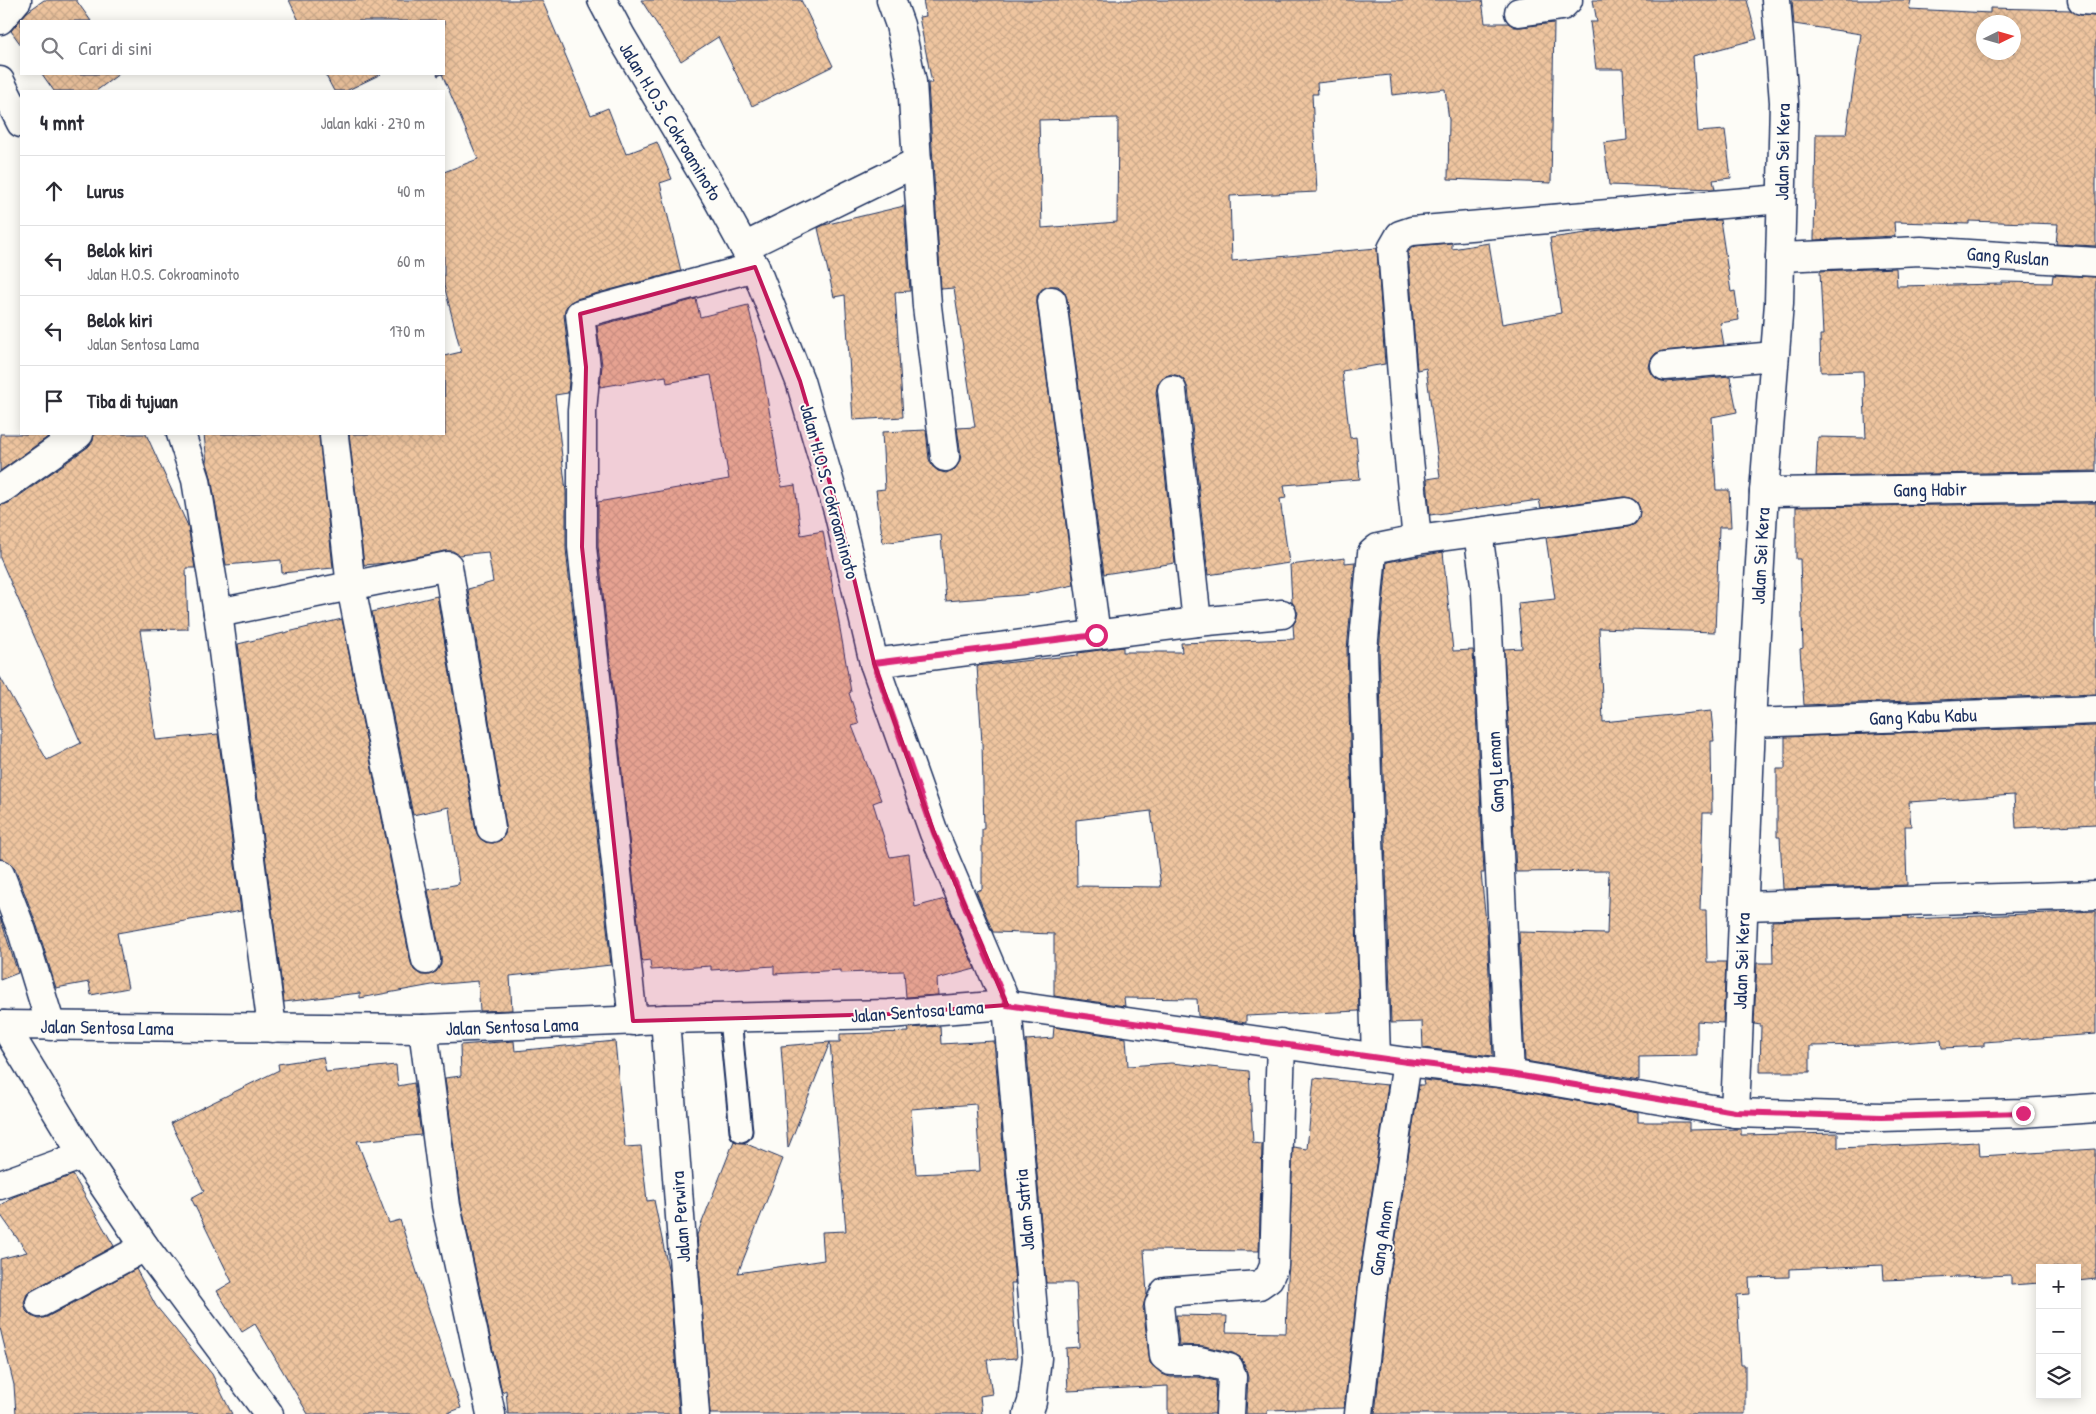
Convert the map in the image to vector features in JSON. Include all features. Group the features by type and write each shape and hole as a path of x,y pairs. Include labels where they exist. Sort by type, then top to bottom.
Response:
{"street":[{"path":"0,20 17,0"},
{"name":"Jalan H.O.S. Cokroaminoto","path":"602,0 749,257 800,381 838,511 874,663 934,833 1007,1005"},
{"path":"891,0 900,25 912,82 927,306 945,457"},
{"path":"1519,12 1562,6 1568,0"},
{"name":"Jalan Sei Kera","path":"1735,1112 1751,723 1764,492 1779,303 1784,102 1776,0"},
{"path":"2082,0 2096,1"},
{"path":"0,81 20,121"},
{"path":"633,1021 582,547 582,411 586,367 580,314 749,257 917,162"},
{"path":"1417,540 1392,249 1400,235 1412,231 1781,199"},
{"name":"Gang Ruslan","path":"1780,257 1921,251 2096,262"},
{"path":"1052,301 1096,635"},
{"path":"1665,366 1774,356"},
{"path":"1172,390 1197,622"},
{"path":"0,490 78,435"},
{"path":"181,435 196,480 218,613 272,1028"},
{"path":"334,436 351,587 426,960"},
{"name":"Gang Habir","path":"1764,492 2096,486"},
{"path":"1376,1057 1363,650 1372,553 1378,548 1417,540 1625,512"},
{"name":"Gang Leman","path":"1478,532 1486,592 1510,1074"},
{"path":"218,613 448,566 491,828"},
{"path":"874,663 1197,622 1282,614"},
{"name":"Gang Kabu Kabu","path":"1751,723 2096,710"},
{"path":"0,874 22,931 51,1026"},
{"path":"1744,906 2096,895"},
{"name":"Jalan Sentosa Lama","path":"2,1025 423,1030 665,1019 889,1014 1007,1005 1407,1062 1510,1074 1735,1112 1881,1117 2023,1113 2096,1108"},
{"name":"Jalan Satria","path":"1007,1005 1037,1358 1032,1402 1028,1414"},
{"name":"Jalan Perwira","path":"665,1019 695,1414"},
{"path":"2,1025 83,1155 144,1247 269,1414"},
{"path":"423,1030 446,1206 491,1414"},
{"path":"1230,1414 1232,1376 1229,1368 1200,1361 1171,1361 1164,1356 1159,1305 1165,1292 1259,1285 1269,1278 1274,1266 1281,1043"},
{"name":"Gang Anom","path":"1359,1414 1374,1287 1407,1062"},
{"path":"0,1185 83,1155"},
{"path":"40,1303 144,1247"}],"lane":[{"path":"730,1019 741,1131"}],"highlighted area":[{"path":"755,267 800,381 838,511 874,663 934,833 1007,1005 889,1014 633,1021 582,547 586,367 580,314"}],"building":[{"path":"44,0 76,0 90,20 20,20 27,12"},
{"path":"289,0 542,0 591,115 608,108 626,154 657,142 672,179 660,183 681,271 576,299 569,303 564,315 570,367 568,393 555,395 566,492 566,549 611,965 510,976 512,1010 480,1011 478,981 432,985 360,998 360,993 284,1002 238,644 342,619 411,963 414,970 421,975 429,975 436,972 441,965 428,890 459,884 449,807 413,815 372,612 437,596 476,831 485,842 493,843 501,840 505,834 506,826 468,589 493,582 488,552 459,555 453,551 445,551 387,563 364,565 349,435 445,435 445,356 461,352 445,289 445,172 478,159 442,75 445,75 445,20 299,20"},
{"path":"641,0 801,0 833,66 752,106 718,37 681,61"},
{"path":"923,0 1482,0 1485,23 1508,23 1514,27 1521,27 1554,23 1551,183 1448,179 1449,120 1445,89 1392,95 1390,75 1317,83 1318,94 1312,94 1317,192 1230,196 1232,261 1377,248 1385,364 1342,371 1350,438 1356,437 1360,479 1284,485 1286,498 1280,499 1289,563 1208,575 1188,388 1184,380 1179,376 1171,374 1162,378 1156,392 1175,563 1104,574 1067,299 1064,291 1058,286 1042,289 1037,296 1037,303 1074,585 1023,595 946,601 941,535 883,543 876,490 885,489 882,432 926,430 929,459 932,466 938,471 946,473 955,469 961,455 957,428 975,427 954,288 941,289 928,83 932,83 919,17 926,16","holes":["1118,118 1117,222 1042,228 1039,120"]},
{"path":"1593,0 1747,0 1757,39 1693,56 1698,132 1725,130 1731,178 1713,180 1715,189 1609,185 1604,143 1627,140 1623,69 1596,69 1590,22 1597,22"},
{"path":"1792,0 1911,0 1909,9 1990,13 1990,8 2071,10 2080,15 2096,16 2096,246 2056,244 2058,224 1969,221 1969,224 1894,222 1895,236 1814,240 1816,134 1846,134 1861,34 1794,24"},
{"path":"20,20 20,44 11,31"},
{"path":"43,75 118,75 97,90 53,90"},
{"path":"326,75 379,75 348,90 333,90"},
{"path":"904,206 910,291 895,292 903,417 853,420 845,295 834,297 818,228"},
{"path":"1720,220 1731,292 1735,291 1739,320 1720,323 1724,345 1656,353 1651,359 1649,367 1653,375 1659,380 1666,382 1730,376 1737,412 1712,417 1716,490 1729,490 1731,527 1719,527 1715,632 1599,628 1603,722 1711,711 1714,741 1711,741 1712,813 1703,813 1700,910 1706,910 1707,962 1726,962 1723,1023 1697,1021 1697,1056 1639,1057 1639,1080 1525,1061 1519,932 1607,934 1609,871 1516,872 1504,649 1522,648 1518,603 1555,599 1546,538 1628,527 1635,524 1639,518 1640,509 1637,502 1631,498 1623,497 1541,508 1539,500 1430,515 1427,479 1440,477 1426,368 1417,370 1408,253 1415,246 1452,243 1452,249 1489,243 1502,324 1561,313 1550,238 1623,228"},
{"path":"1896,268 1897,286 2002,284 2002,282 2052,283 2053,275 2096,277 2096,471 1816,476 1818,437 1866,438 1863,371 1821,372 1820,335 1823,335 1820,271"},
{"path":"696,299 700,317 748,305 760,356 782,487 795,485 801,535 823,531 851,692 849,693 859,724 852,726 881,800 873,803 890,857 909,854 915,907 945,899 975,969 937,979 938,995 906,997 904,971 840,973 840,970 774,974 774,966 711,970 711,966 651,970 650,960 642,961 598,546 598,502 729,479 711,375 667,383 666,376 600,387 602,365 597,326"},
{"path":"0,434 51,435 0,471"},
{"path":"94,435 146,435 188,526 195,568 186,568 188,629 140,630 156,740 218,734 241,911 117,933 128,988 91,995 89,982 56,988 37,926 15,868 9,862 0,859 0,677 47,760 81,743 0,558 0,505 9,503 88,447 93,441"},
{"path":"204,435 319,435 333,568 282,573 281,560 226,565 207,463"},
{"path":"2096,503 2096,694 1804,705 1800,649 1803,648 1800,559 1796,559 1796,507"},
{"path":"1443,552 1453,651 1473,650 1484,873 1481,873 1487,932 1493,1056 1423,1048 1422,1022 1391,1023 1379,650 1387,562"},
{"path":"1345,558 1345,563 1355,562 1347,650 1359,1011 1246,1016 1246,1023 1198,1016 1197,999 1124,998 1125,1006 1054,996 1054,934 993,932 976,891 982,889 982,829 984,829 982,743 977,666 1078,655 1078,653 1123,647 1123,652 1182,652 1181,643 1294,639 1293,625 1298,613 1292,602 1290,565","holes":["1151,811 1161,887 1077,886 1076,820"]},
{"path":"2096,726 2096,824 2016,828 2014,795 1909,802 1911,826 1905,826 1907,885 1783,889 1780,837 1777,837 1777,769 1785,769 1785,737"},
{"path":"2096,911 2096,1034 1984,1042 1984,1046 1942,1048 1941,1040 1872,1045 1810,1046 1810,1072 1760,1072 1761,1025 1754,1024 1757,963 1773,963 1772,921 1909,916 1909,919"},
{"path":"0,917 18,973 0,980"},
{"path":"940,1026 941,1044 994,1041 1015,1283 1011,1283 1017,1358 987,1360 992,1394 980,1396 982,1414 710,1414 697,1235 734,1141 744,1143 783,1159 738,1273 824,1260 822,1232 846,1231 830,1042 840,1042 840,1034 909,1032 908,1028","holes":["976,1104 980,1171 916,1174 911,1109"]},
{"path":"1054,1027 1126,1038 1128,1066 1171,1063 1249,1071 1253,1143 1262,1144 1259,1251 1144,1250 1147,1294 1143,1307 1150,1363 1162,1374 1170,1377 1198,1377 1216,1381 1215,1414 1168,1414 1168,1386 1068,1391 1066,1348 1079,1347 1076,1283 1046,1283 1026,1040 1053,1038"},
{"path":"514,1041 515,1051 615,1041 625,1147 641,1146 647,1201 654,1200 669,1273 679,1414 508,1414 506,1390 502,1392 461,1203 445,1078 461,1076 460,1045"},
{"path":"830,1042 788,1148 781,1046"},
{"path":"323,1057 326,1072 396,1065 398,1086 414,1083 421,1135 357,1141 389,1223 400,1220 461,1408 445,1414 308,1414 255,1324 242,1332 217,1291 232,1282 191,1198 204,1191 171,1123 279,1070 278,1064"},
{"path":"1314,1078 1388,1085 1358,1285 1344,1408 1267,1410 1267,1414 1246,1414 1248,1377 1240,1357 1233,1353 1204,1346 1179,1345 1176,1315 1227,1316 1226,1332 1286,1333 1293,1147 1307,1149"},
{"path":"1423,1080 1508,1089 1638,1112 1638,1122 1689,1122 1689,1130 1741,1129 1741,1135 1838,1133 1838,1148 1979,1142 1980,1156 2096,1149 2096,1279 2081,1281 2081,1264 2036,1264 2036,1283 2011,1285 2011,1275 1884,1280 1883,1265 1789,1269 1789,1277 1749,1278 1750,1294 1737,1295 1741,1365 1745,1365 1745,1414 1375,1414 1388,1289 1419,1085 1424,1085"},
{"path":"73,1175 114,1246 32,1290 27,1294 24,1302 26,1311 31,1316 39,1319 47,1317 136,1269 156,1306 212,1374 232,1414 16,1414 14,1385 0,1328 0,1259 27,1252 0,1214 0,1206 13,1197"}],"route":[{"path":"1096,635 874,663 934,833 1007,1005 1407,1062 1510,1074 1735,1112 1881,1117 2023,1113"}]}
